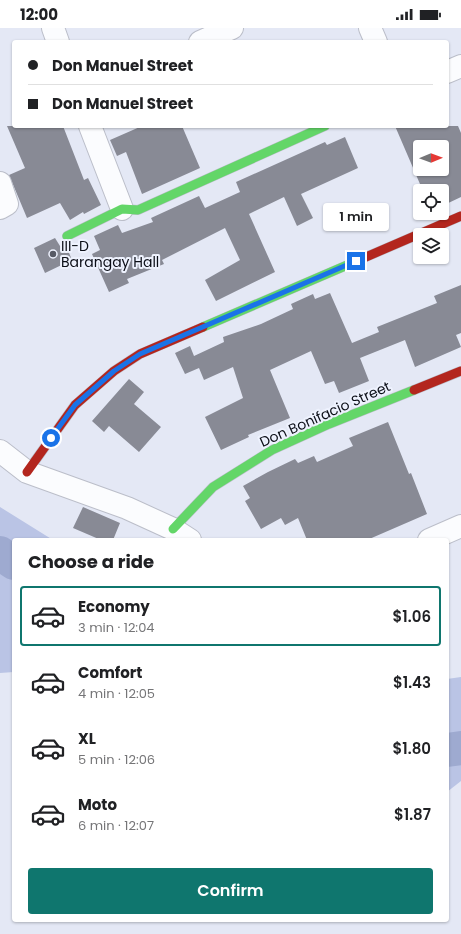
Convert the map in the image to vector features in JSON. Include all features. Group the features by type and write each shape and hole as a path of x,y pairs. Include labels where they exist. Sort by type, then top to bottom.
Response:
{"street":[{"path":"52,28 57,40"},
{"path":"191,28 198,40"},
{"path":"204,40 232,28"},
{"path":"370,28 375,40"},
{"path":"449,71 461,66"},
{"path":"91,128 122,209"},
{"path":"67,236 122,209 138,210 321,128"},
{"path":"0,183 4,206"},
{"path":"27,472 75,405 114,371 140,354 460,221"},
{"name":"Don Bonifacio Street","path":"182,535 213,487 272,450 329,424 461,371"},
{"path":"0,451 27,472 127,508 182,535"},
{"path":"434,538 461,526"}],"shaded area":[{"path":"0,507 50,538 12,538 12,672 0,673"},
{"path":"461,677 461,781 449,790 449,679"}],"building":[{"path":"7,126 12,126 12,128 64,128 84,180 88,178 101,205 84,214 83,212 70,220 60,203 27,218 9,175 25,168"},
{"path":"449,126 458,126 461,133 461,197 449,203 449,184 420,184 417,176 449,176 449,140 413,140 413,168 396,128 449,128"},
{"path":"137,128 183,128 200,168 142,194 126,152 117,156 110,140"},
{"path":"345,137 358,168 301,194 313,218 297,226 284,197 249,214 275,272 216,301 205,280 240,260 225,228 162,260 164,264 127,279 129,283 109,292 92,254 100,250 94,236 118,225 122,233 153,222 151,218 199,196 205,208 240,192 236,182 325,142 327,145"},
{"name":"III-D Barangay Hall","path":"55,238 60,246 67,248 72,260 45,273 34,248"},
{"path":"461,285 461,333 456,335 461,347 415,367 405,340 360,358 369,381 339,393 334,381 325,384 311,351 270,370 290,418 248,435 249,437 221,450 205,417 243,398 233,367 204,380 199,368 185,374 175,353 190,346 194,356 224,342 223,337 261,324 293,309 291,304 313,294 315,299 330,293 352,343 379,332 377,327 437,303 434,296"},
{"path":"129,379 144,392 134,404 161,427 139,452 109,426 104,432 92,421"},
{"path":"388,422 409,474 411,473 427,514 372,538 306,538 298,518 285,525 281,518 261,529 245,501 250,498 243,486 295,459 298,463 314,456 317,462 353,446 349,438"},
{"path":"83,507 120,523 114,538 96,538 73,528"}],"waterway":[{"path":"0,553 12,562"},
{"path":"449,750 461,748"}],"traffic: fast":[{"path":"67,236 122,209 138,210 321,128"},
{"path":"203,327 352,263"},
{"path":"173,529 213,487 272,450 329,424 414,390"}],"traffic: jam":[{"path":"352,263 461,216"},
{"path":"27,472 75,405 114,371 140,354 203,327"},
{"path":"414,390 461,371"}],"place":[{"name":"III-D Barangay Hall","path":"53,254"}],"route":[{"path":"51,438 75,405 114,371 140,354 356,261"}]}
